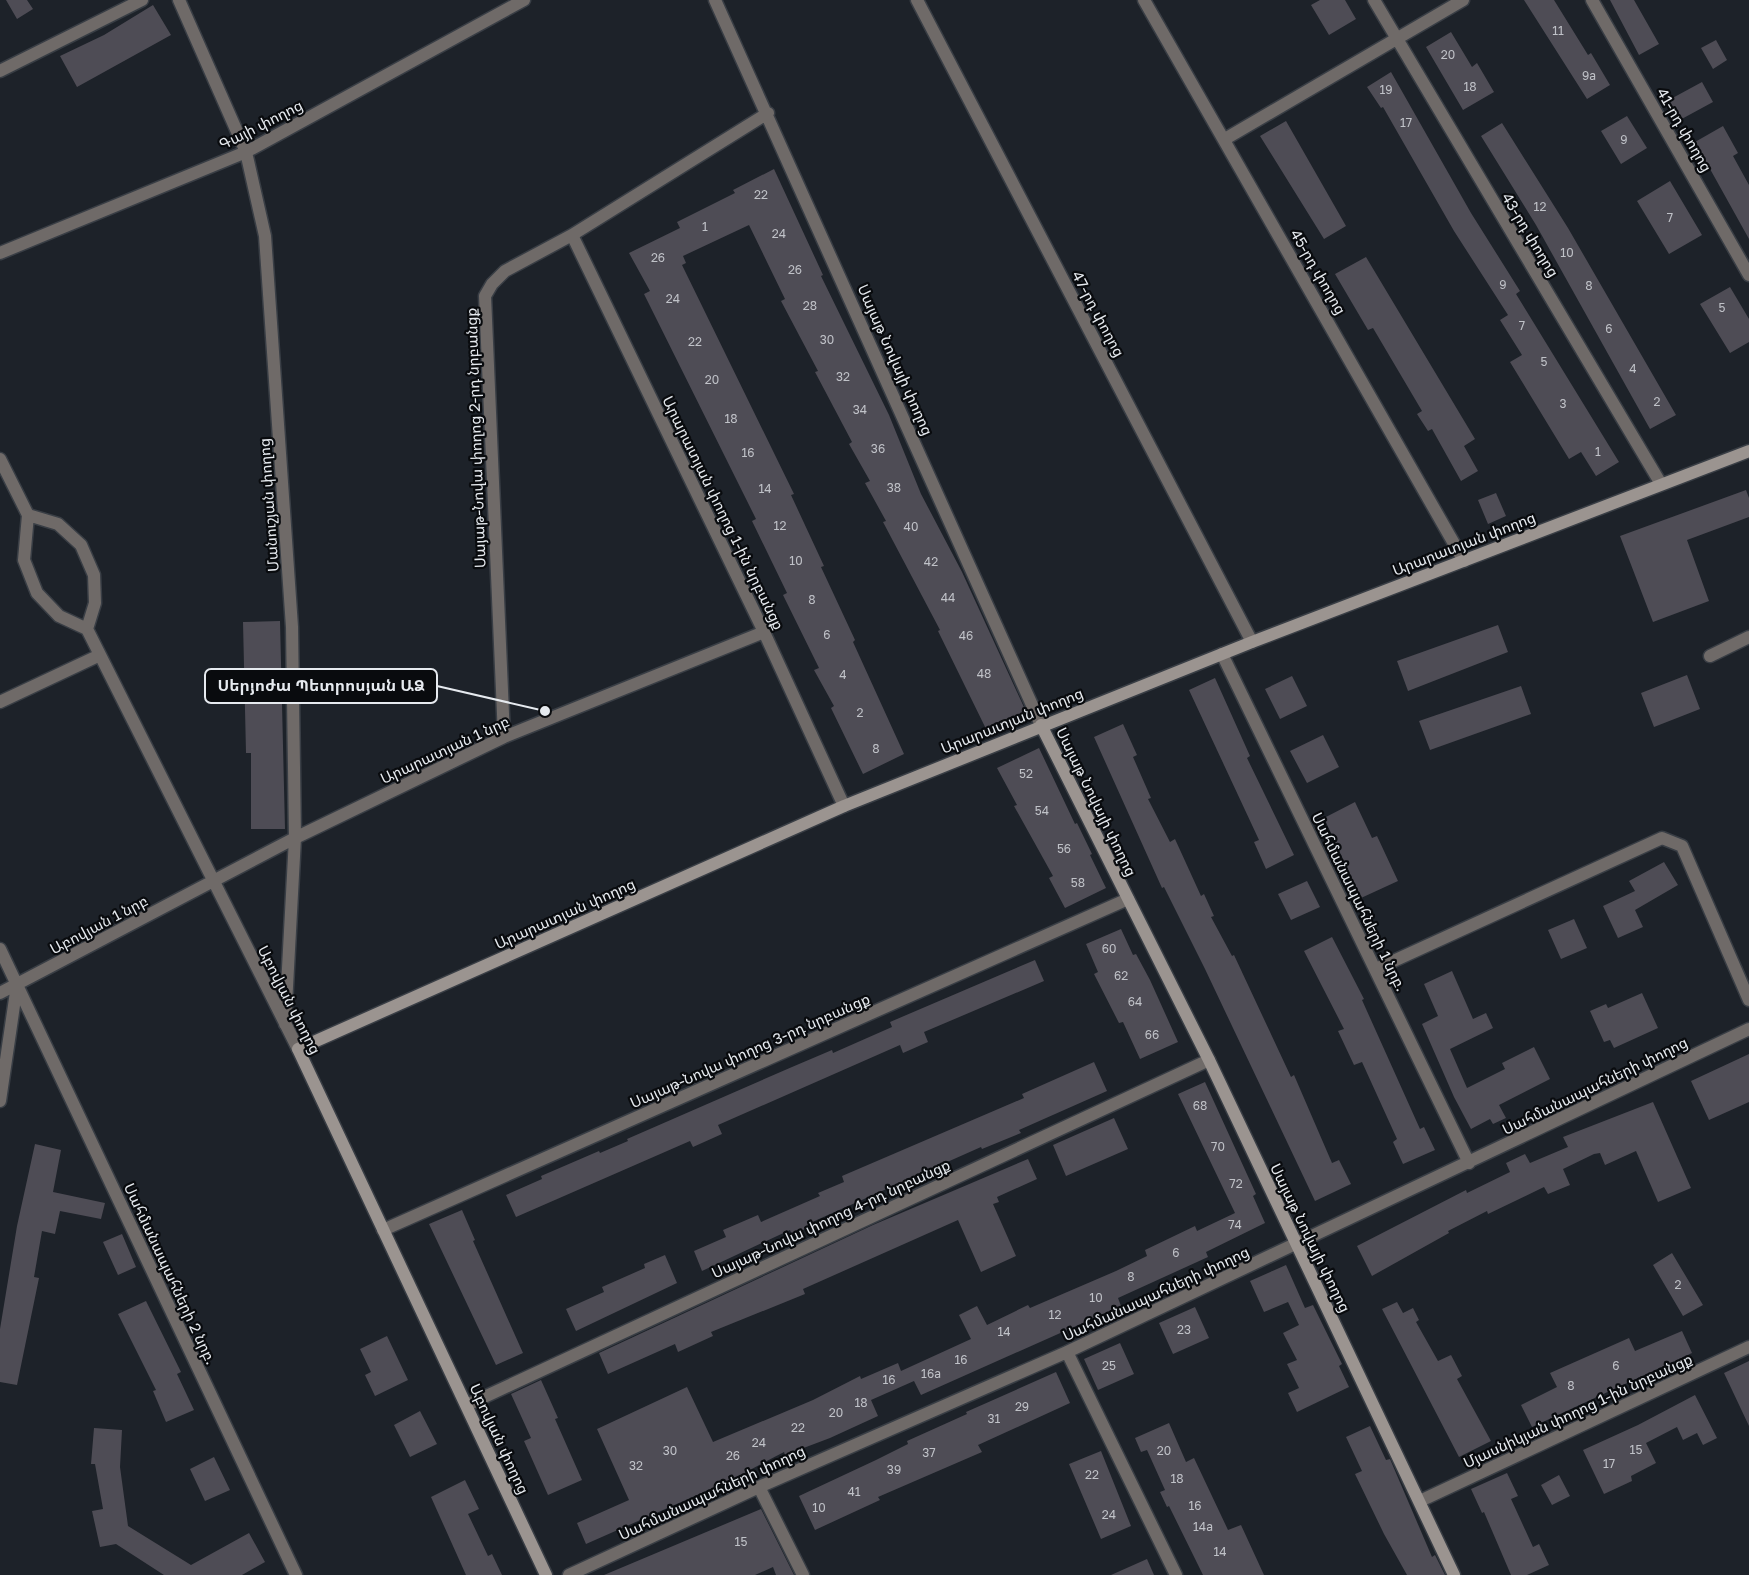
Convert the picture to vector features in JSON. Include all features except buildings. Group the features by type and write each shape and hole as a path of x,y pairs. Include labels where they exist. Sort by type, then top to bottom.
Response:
{"main road":[{"name":"Արարատյան փողոց","path":"298,1049 844,806 1252,642 1749,451"},
{"name":"Սայաթ Նովայի փողոց","path":"1041,725 1209,1060 1454,1575"},
{"name":"Աբովյան փողոց","path":"298,1049 546,1575"}],"street":[{"path":"0,71 142,0"},
{"name":"Մանուշյան փողոց","path":"179,0 246,152 256,190 266,248 292,627 295,838 285,1024"},
{"name":"Գայի փողոց","path":"0,253 246,152 524,0"},
{"name":"Սայաթ Նովայի փողոց","path":"715,0 768,112 1041,725"},
{"name":"47-րդ փողոց","path":"917,0 1252,642"},
{"name":"45-րդ փողոց","path":"1144,0 1464,561"},
{"name":"43-րդ փողոց","path":"1374,0 1661,484"},
{"path":"1225,139 1463,0"},
{"name":"41-րդ փողոց","path":"1592,0 1749,275"},
{"name":"Սայաթ-Նովա փողոց 2-րդ նրբանցք","path":"504,737 485,296 492,284 505,271 572,235 768,112"},
{"name":"Արարատյան փողոց 1-ին նրբանցք","path":"572,235 764,632 844,806"},
{"path":"0,459 28,514 24,560 37,593 59,616 87,629 95,603 94,575 81,545 58,524 28,514"},
{"name":"Աբովյան փողոց","path":"87,629 212,882 298,1049"},
{"name":"Արարատյան 1 նրբ","path":"212,882 295,838 504,737 764,632"},
{"path":"1710,656 1749,638"},
{"name":"Սահմանապահների 1 նրբ.","path":"1222,654 1469,1163"},
{"path":"0,702 100,655"},
{"path":"1376,969 1662,838 1682,846 1749,1000"},
{"name":"Աբովյան 1 նրբ","path":"0,993 212,882"},
{"name":"Սայաթ-Նովա փողոց 3-րդ նրբանցք","path":"383,1230 1128,899"},
{"name":"Սահմանապահների 2 նրբ.","path":"0,949 296,1575"},
{"path":"0,1101 17,985"},
{"name":"Սահմանապահների փողոց","path":"569,1575 759,1487 1067,1352 1749,1029"},
{"name":"Սայաթ-Նովա փողոց 4-րդ նրբանցք","path":"466,1405 1209,1060"},
{"name":"Մյասնիկյան փողոց 1-ին նրբանցք","path":"1420,1501 1749,1347"},
{"path":"1067,1352 1176,1575"},
{"path":"759,1487 802,1575"}],"place":[{"name":"Սերյոժա Պետրոսյան ԱՁ","path":"545,711"}]}
